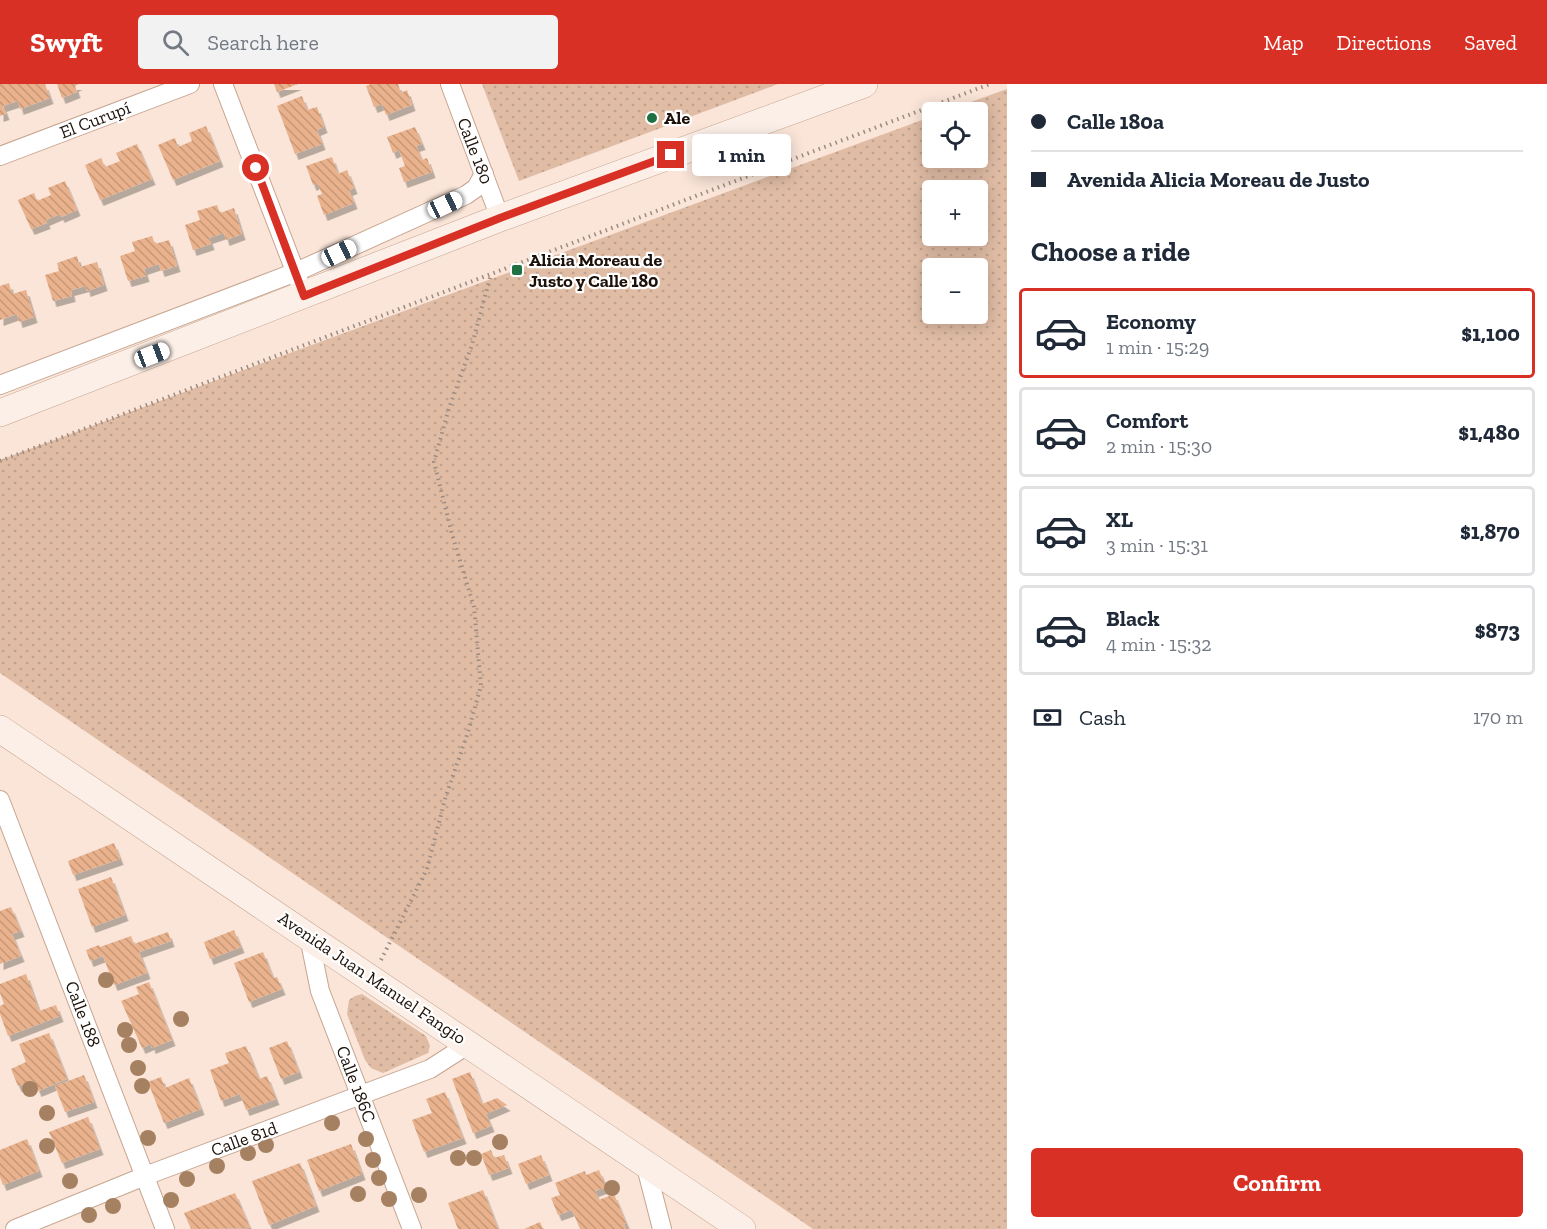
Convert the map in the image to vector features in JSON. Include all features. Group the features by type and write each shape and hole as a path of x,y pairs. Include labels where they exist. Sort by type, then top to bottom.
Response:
{"main road":[{"path":"0,413 300,284 500,218 864,84"},
{"name":"Avenida Juan Manuel Fangio","path":"0,729 742,1229"}],"street":[{"name":"El Curupí","path":"0,156 190,84"},
{"path":"223,84 300,284"},
{"name":"Calle 180","path":"450,84 500,218"},
{"path":"0,385 300,284 466,195 476,188 484,174"},
{"name":"Calle 188","path":"0,800 165,1229"},
{"name":"Calle 186C","path":"309,937 320,991 412,1229"},
{"name":"Calle 81d","path":"15,1229 145,1176 430,1069 469,1044"},
{"path":"645,1163 662,1229"}],"path":[{"path":"0,461 990,84"},
{"path":"372,980 427,869 445,799 481,686 474,607 434,462 449,408 472,345 491,274"}],"shaded area":[{"path":"482,84 778,84 519,181"},
{"path":"1007,89 1007,1229 813,1229 0,673 0,460 922,120 922,168 988,168 988,102 971,102"},
{"path":"362,994 426,1036 430,1046 428,1053 383,1073 371,1068 365,1060 347,1014 349,1000"}],"building":[{"path":"0,84 45,84 50,98 20,109 18,101 3,106 6,114 0,116"},
{"path":"57,84 79,84 75,86 77,92 62,98"},
{"path":"274,84 298,84 277,92"},
{"path":"398,84 401,93 407,90 412,105 386,115 382,104 374,107 366,86"},
{"path":"302,96 307,110 317,107 324,127 317,130 322,144 295,154 277,106"},
{"path":"206,126 220,161 173,180 158,145 175,138 178,147 192,141 189,133"},
{"path":"415,127 422,144 416,146 422,160 427,158 432,172 404,182 399,168 405,166 399,150 393,153 387,137"},
{"path":"137,144 152,179 100,200 85,165 101,158 105,167 120,161 116,153"},
{"path":"332,157 338,174 347,170 354,188 349,190 354,203 324,215 317,196 322,194 317,183 313,185 306,166"},
{"path":"65,181 77,210 61,217 60,214 46,220 47,223 31,229 18,200 34,193 37,201 51,195 48,188"},
{"path":"217,205 220,213 234,208 242,234 226,240 224,233 209,238 211,244 193,250 185,225 200,220 197,211"},
{"path":"152,236 155,244 169,240 177,266 161,271 159,264 144,269 146,276 128,281 120,256 135,251 132,242"},
{"path":"77,256 80,267 97,262 104,285 87,291 86,286 71,290 72,296 53,301 45,275 59,271 57,263"},
{"path":"9,283 12,294 26,290 34,317 19,322 17,314 0,320 0,286"},
{"path":"114,843 120,859 73,875 68,861"},
{"path":"111,877 125,915 92,927 78,889"},
{"path":"11,907 21,931 12,934 21,956 0,964 0,911"},
{"path":"234,930 241,947 210,959 204,942"},
{"path":"168,932 171,941 139,952 147,973 114,985 103,956 90,961 86,950 131,936 134,944"},
{"path":"263,952 273,978 277,977 282,989 249,1002 234,963"},
{"path":"26,974 39,1011 56,1005 60,1016 8,1036 0,1014 0,1006 4,1004 0,984"},
{"path":"149,982 172,1040 152,1048 151,1044 142,1048 121,1001 139,994 136,987"},
{"path":"49,1033 67,1079 38,1091 34,1081 18,1086 11,1069 26,1062 19,1044"},
{"path":"287,1041 299,1072 281,1079 269,1048"},
{"path":"246,1046 259,1079 267,1076 276,1099 246,1110 240,1094 221,1101 210,1070 229,1063 225,1053"},
{"path":"470,1072 482,1104 497,1098 507,1105 486,1114 491,1126 473,1133 452,1079"},
{"path":"84,1075 94,1102 65,1112 55,1086"},
{"path":"161,1077 165,1088 189,1078 201,1109 164,1123 148,1082"},
{"path":"445,1092 463,1138 424,1152 412,1120 432,1113 426,1099"},
{"path":"88,1117 100,1149 62,1163 49,1132"},
{"path":"27,1139 39,1171 3,1185 0,1177 0,1150"},
{"path":"351,1144 362,1174 319,1191 307,1160"},
{"path":"491,1150 494,1158 504,1155 509,1168 489,1175 481,1154"},
{"path":"541,1155 549,1175 526,1184 518,1164"},
{"path":"300,1163 316,1206 269,1225 252,1181"},
{"path":"599,1170 606,1187 595,1191 599,1200 614,1194 626,1223 624,1224 626,1229 580,1229 572,1210 558,1215 551,1198 560,1195 555,1183 585,1171 586,1175"},
{"path":"483,1190 498,1229 458,1229 448,1203"},
{"path":"235,1193 250,1228 191,1229 184,1213"},
{"path":"540,1222 543,1229 524,1229"}],"place":[{"name":"Ale","path":"652,118"},
{"name":"Alicia Moreau de Justo y Calle 180","path":"517,270"}],"route":[{"path":"256,168 304,296 500,218 671,155"}]}
